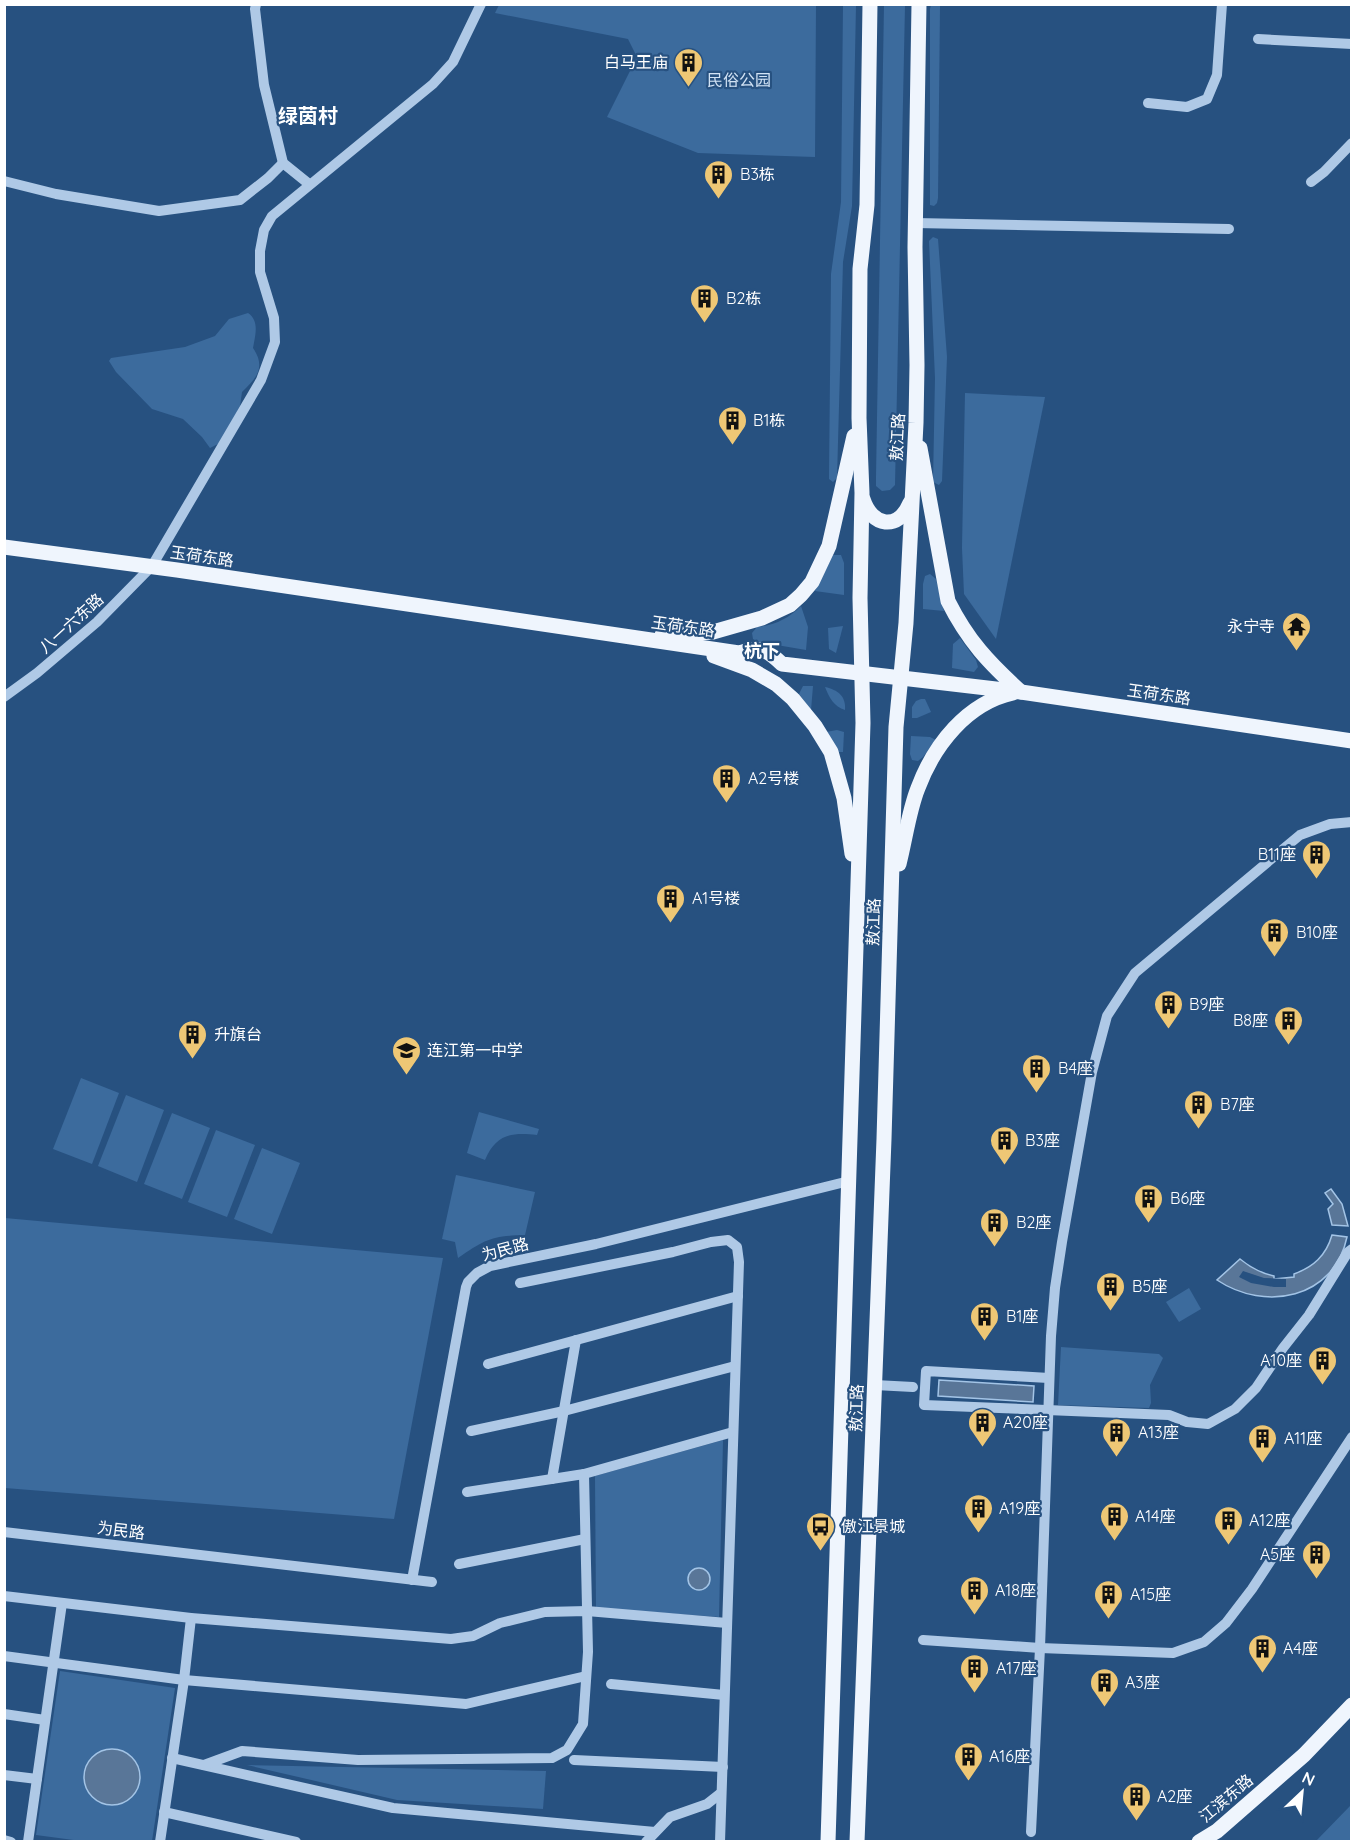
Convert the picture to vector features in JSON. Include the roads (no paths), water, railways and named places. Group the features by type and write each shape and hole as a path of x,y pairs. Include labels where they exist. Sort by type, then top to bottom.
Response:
{"main road":[{"name":"敖江路","path":"828,1842 863,723 860,598 862,493 858,418 860,269 867,206 870,4"},
{"name":"敖江路","path":"857,1842 875,1385 896,727 906,623 916,423 915,223 919,4"},
{"path":"632,637 713,632 762,618 790,605 801,595 812,582 829,546 858,418"},
{"path":"916,423 948,601 971,641 992,666 1022,692"},
{"path":"862,493 867,511 878,521 893,522 905,514 911,500"},
{"name":"玉荷东路","path":"4,547 152,566 739,652 754,648 769,652 782,664 1022,692 1352,741"},
{"path":"632,637 707,654 752,670 776,684 793,699 815,726 831,752 844,798 858,892"},
{"path":"768,679 782,664"},
{"path":"892,894 917,789 932,759 962,719 985,703 1005,695 1022,692"},
{"name":"江滨东路","path":"1199,1842 1218,1831 1304,1755 1352,1705"}],"street":[{"path":"256,4 264,85 283,163 309,184"},
{"name":"八一六东路","path":"4,697 37,673 97,622 152,566 261,380 275,342 274,318 260,272 260,251 264,230 272,216 433,84 453,62 481,4"},
{"path":"1148,103 1187,107 1207,99 1217,75 1222,4"},
{"path":"1258,39 1352,44"},
{"path":"1311,182 1352,143"},
{"path":"4,181 56,194 159,211 240,200 283,163"},
{"path":"915,223 1229,229"},
{"path":"1031,1832 1040,1648 1047,1410 1055,1288 1092,1072 1107,1016 1135,973 1300,835 1330,824 1352,822"},
{"name":"为民路","path":"412,1580 466,1287 477,1272 490,1266 596,1244 849,1181"},
{"path":"520,1283 673,1252 711,1242 728,1240 737,1247 739,1262 720,1842"},
{"path":"1049,1378 926,1371 924,1405 1169,1415 1187,1422 1208,1424 1235,1409 1256,1388 1309,1315 1352,1249"},
{"path":"488,1364 738,1296"},
{"path":"552,1479 576,1340"},
{"path":"471,1431 564,1411 735,1366"},
{"path":"875,1385 913,1387 917,1383 925,1388"},
{"path":"467,1492 584,1474 733,1432"},
{"path":"923,1640 1040,1648 1173,1653 1204,1642 1226,1623 1252,1589 1352,1437"},
{"path":"204,1765 242,1751 358,1760 552,1758 567,1750 583,1724 586,1676 584,1474"},
{"name":"为民路","path":"4,1532 432,1582"},
{"path":"459,1564 585,1539"},
{"path":"4,1596 191,1618 451,1639 473,1636 500,1623 545,1612 587,1611 727,1623"},
{"path":"28,1842 62,1603"},
{"path":"160,1842 191,1618"},
{"path":"4,1656 184,1680 466,1704 586,1676"},
{"path":"611,1684 724,1695"},
{"path":"4,1714 45,1720"},
{"path":"172,1758 393,1808 655,1832"},
{"path":"574,1760 723,1767"},
{"path":"4,1775 37,1779"},
{"path":"646,1842 670,1817 707,1804 721,1793"},
{"path":"164,1812 296,1842"},
{"path":"4,1840 11,1842"}],"place":[{"name":"白马王庙","path":"689,88"},
{"name":"B3栋","path":"719,200"},
{"name":"B2栋","path":"705,324"},
{"name":"B1栋","path":"732,446"},
{"name":"永宁寺","path":"1296,652"},
{"name":"A2号楼","path":"727,804"},
{"name":"B11座","path":"1317,880"},
{"name":"A1号楼","path":"671,924"},
{"name":"B10座","path":"1275,958"},
{"name":"B9座","path":"1168,1030"},
{"name":"B8座","path":"1289,1046"},
{"name":"升旗台","path":"193,1060"},
{"name":"连江第一中学","path":"406,1076"},
{"name":"B4座","path":"1037,1094"},
{"name":"B7座","path":"1199,1130"},
{"name":"B3座","path":"1004,1166"},
{"name":"B6座","path":"1149,1224"},
{"name":"B2座","path":"995,1248"},
{"name":"B5座","path":"1111,1312"},
{"name":"B1座","path":"985,1342"},
{"name":"A10座","path":"1323,1386"},
{"name":"A20座","path":"982,1448"},
{"name":"A13座","path":"1117,1458"},
{"name":"A11座","path":"1263,1464"},
{"name":"A19座","path":"978,1534"},
{"name":"A14座","path":"1114,1542"},
{"name":"A12座","path":"1228,1546"},
{"name":"傲江景城","path":"820,1552"},
{"name":"A5座","path":"1316,1580"},
{"name":"A18座","path":"974,1616"},
{"name":"A15座","path":"1109,1620"},
{"name":"A4座","path":"1262,1674"},
{"name":"A17座","path":"975,1694"},
{"name":"A3座","path":"1104,1708"},
{"name":"A16座","path":"968,1782"},
{"name":"A2座","path":"1136,1822"}],"district":[{"name":"绿茵村","path":"308,115"},
{"name":"杭下","path":"762,650"}],"park label":[{"name":"民俗公园","path":"739,80"}]}
